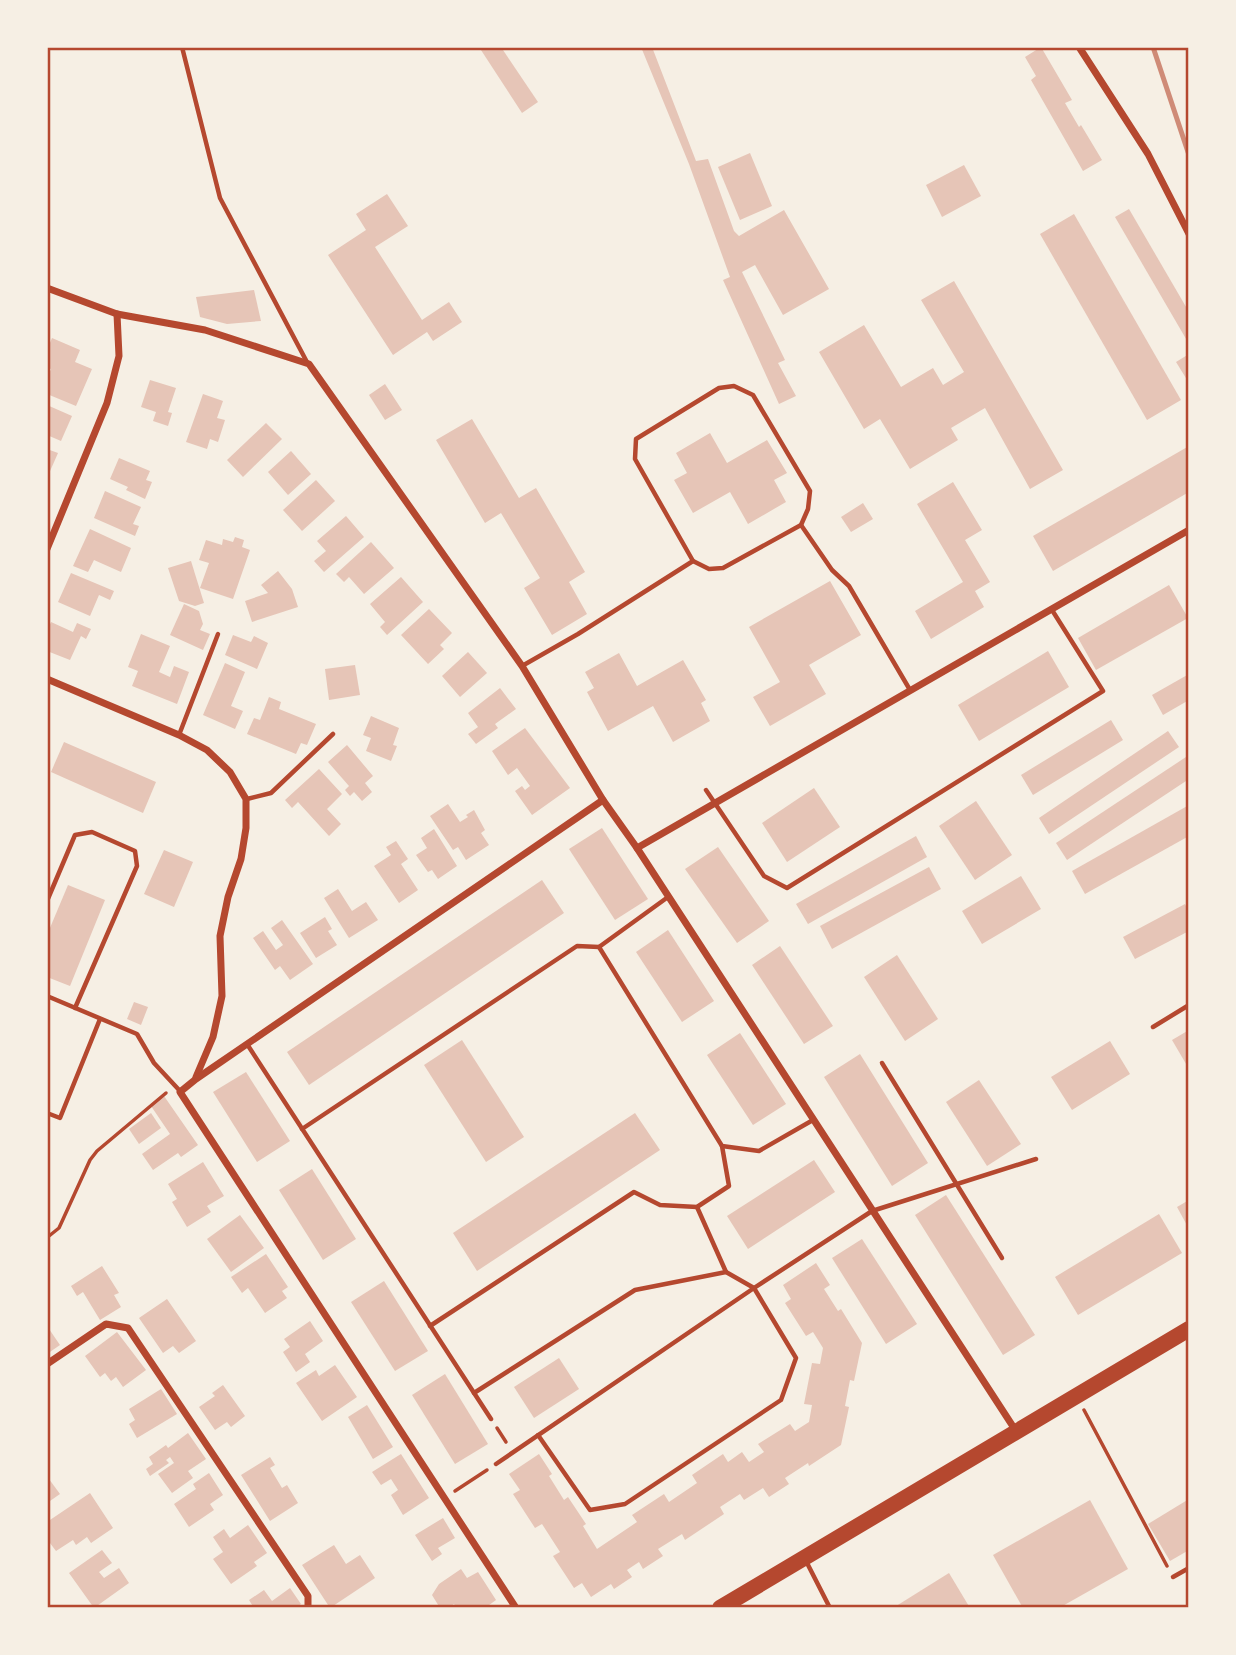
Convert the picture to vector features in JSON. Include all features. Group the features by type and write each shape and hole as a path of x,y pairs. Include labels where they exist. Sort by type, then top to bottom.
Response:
{"highway":[{"path":"720,1608 1189,1329"}],"street":[{"path":"1079,47 1149,154 1189,234"},
{"path":"47,288 117,314 205,330 309,364 522,666 603,800 1017,1431"},
{"path":"47,549 107,403 119,356 117,314"},
{"path":"637,848 1188,532"},
{"path":"47,679 179,735 207,750 230,772 246,799 246,828 241,859 228,897 220,936 222,996 213,1037 196,1079"},
{"path":"516,1608 180,1092 603,800"},
{"path":"47,1364 106,1324 128,1328 308,1596 308,1608"}],"lane":[{"path":"183,47 220,198 309,364"},
{"path":"734,386 753,395 810,491 808,509 801,525 723,568 709,569 694,561 635,459 636,439 719,388 734,386"},
{"path":"801,525 832,570 849,586 910,690"},
{"path":"522,666 694,561"},
{"path":"706,790 764,876 787,888 1103,691 1052,609"},
{"path":"179,735 218,634"},
{"path":"246,799 271,793 333,734"},
{"path":"47,901 75,835 92,832 135,851 137,866 75,1008"},
{"path":"302,1129 577,946 599,947 669,897"},
{"path":"430,1326 634,1192 660,1205 697,1207 729,1186 722,1146 599,947"},
{"path":"47,996 137,1034 154,1063 180,1092"},
{"path":"1153,1027 1189,1005"},
{"path":"47,1113 60,1118 100,1019"},
{"path":"247,1044 491,1419"},
{"path":"882,1063 1003,1258"},
{"path":"722,1146 759,1151 813,1120"},
{"path":"496,1464 872,1211 1036,1159"},
{"path":"538,1435 590,1510 625,1504 781,1401 796,1358 754,1289 726,1272 697,1207"},
{"path":"474,1393 635,1290 726,1272"},
{"path":"805,1557 830,1608"},
{"path":"1173,1577 1189,1568"}],"path":[{"path":"47,1235 59,1228 90,1160 97,1151 164,1094 180,1092"},
{"path":"1076,1395 1173,1577"},
{"path":"491,1419 513,1452"},
{"path":"445,1498 496,1464"}],"building":[{"path":"479,47 501,47 538,102 522,113"},
{"path":"641,47 652,47 696,161 708,159 734,231 739,236 784,210 829,289 783,315 755,265 742,272 785,360 778,363 796,396 779,404 723,280 730,277 689,164"},
{"path":"1041,47 1072,100 1065,103 1102,160 1083,171 1031,80 1036,76 1025,57"},
{"path":"750,153 772,206 740,220 718,167"},
{"path":"964,165 981,196 942,217 926,185"},
{"path":"387,194 408,226 375,247 422,320 449,302 462,322 433,341 427,332 393,355 328,255 366,230 356,214"},
{"path":"1129,209 1189,312 1189,344 1115,217"},
{"path":"1074,214 1181,400 1147,420 1040,234"},
{"path":"954,281 1063,470 1030,489 985,408 951,428 958,440 910,469 880,419 864,429 819,352 864,325 901,387 933,368 943,385 964,372 921,300"},
{"path":"254,290 261,321 227,324 200,317 196,297"},
{"path":"52,338 80,350 75,362 92,369 76,406 47,394 47,378 51,369 47,368 47,350"},
{"path":"1189,354 1189,383 1176,362"},
{"path":"150,380 176,388 168,412 172,413 168,426 153,421 156,412 141,407"},
{"path":"385,384 402,410 385,420 369,395"},
{"path":"203,394 223,401 217,418 225,420 218,442 210,439 207,449 186,442"},
{"path":"47,405 72,416 61,441 47,435"},
{"path":"472,419 519,498 536,488 585,572 569,582 587,614 552,635 524,588 540,578 501,513 485,523 436,440"},
{"path":"266,423 282,439 243,477 227,460"},
{"path":"710,433 727,463 767,440 787,473 774,480 786,502 748,524 730,492 693,513 674,480 687,473 676,453"},
{"path":"1189,446 1189,492 1053,571 1033,536"},
{"path":"47,449 58,453 47,478"},
{"path":"291,451 311,474 288,495 268,472"},
{"path":"119,458 150,471 146,480 152,482 145,499 110,479"},
{"path":"316,480 335,501 302,531 283,510"},
{"path":"953,482 982,530 965,540 990,582 975,591 984,607 931,639 915,611 963,582 917,504"},
{"path":"105,491 141,507 133,524 139,526 135,536 94,518"},
{"path":"863,503 873,519 851,532 841,517"},
{"path":"346,516 364,537 324,572 314,561 326,551 317,541"},
{"path":"90,529 131,548 121,572 94,560 88,572 73,566"},
{"path":"235,537 244,540 242,547 250,550 233,599 200,588 209,563 199,560 206,540 222,545 223,539 233,542"},
{"path":"371,542 394,568 364,594 349,577 344,582 336,574"},
{"path":"191,561 204,603 195,606 179,601 168,568"},
{"path":"278,571 292,589 298,607 252,622 245,601 268,593 261,585"},
{"path":"71,573 114,591 110,600 99,595 90,616 58,602"},
{"path":"401,577 423,602 387,635 380,627 385,622 370,604"},
{"path":"830,581 861,635 809,665 826,694 770,726 753,697 780,682 749,627"},
{"path":"1169,585 1188,618 1096,670 1078,638"},
{"path":"184,604 199,611 203,624 200,630 210,634 203,650 170,635"},
{"path":"429,609 452,633 440,645 444,649 428,664 401,635"},
{"path":"51,622 73,632 77,623 91,629 86,639 81,636 70,660 47,651 47,631"},
{"path":"141,634 170,646 159,672 170,677 174,666 189,672 177,704 132,686 138,671 128,667"},
{"path":"233,635 251,642 254,636 268,643 257,669 225,655"},
{"path":"1048,651 1069,687 979,741 958,705"},
{"path":"468,652 487,673 460,697 442,676"},
{"path":"619,653 637,686 683,660 706,700 701,703 710,721 673,742 653,706 608,731 587,692 594,688 585,672"},
{"path":"225,663 245,672 231,706 243,711 235,729 203,715"},
{"path":"355,665 360,695 329,700 325,669"},
{"path":"1189,674 1189,700 1163,715 1152,695"},
{"path":"500,688 516,709 495,724 498,728 476,744 468,734 478,727 468,713"},
{"path":"269,697 281,702 279,709 316,724 307,745 301,743 296,754 247,734 254,718 260,720"},
{"path":"371,716 399,728 393,745 397,746 391,761 366,751 371,738 363,735"},
{"path":"1111,720 1123,740 1033,795 1021,775"},
{"path":"525,728 570,788 532,815 515,791 522,786 525,790 530,786 517,768 508,775 492,751"},
{"path":"1168,731 1179,747 1049,834 1039,818"},
{"path":"64,742 156,782 143,813 51,772"},
{"path":"347,745 373,776 365,783 372,792 362,801 354,792 350,796 345,790 349,786 328,762"},
{"path":"1189,755 1189,779 1067,860 1056,843"},
{"path":"319,769 342,794 327,809 341,824 329,836 298,802 292,808 285,800"},
{"path":"814,788 840,827 787,862 762,823"},
{"path":"976,801 1012,855 975,880 939,826"},
{"path":"448,804 460,822 474,810 485,830 481,833 489,845 466,860 458,847 453,850 430,816"},
{"path":"1189,805 1189,836 1085,894 1072,871"},
{"path":"602,828 648,899 615,920 569,849"},
{"path":"434,829 457,866 438,879 432,870 428,872 416,855 427,848 421,838"},
{"path":"916,836 927,857 808,924 796,904"},
{"path":"396,841 408,859 401,864 418,890 399,903 374,866 391,855 386,847"},
{"path":"718,847 769,921 737,943 685,869"},
{"path":"164,850 193,862 174,907 144,894"},
{"path":"929,867 941,889 832,949 820,926"},
{"path":"1021,876 1041,909 982,944 962,911"},
{"path":"542,880 564,913 309,1085 287,1052"},
{"path":"68,885 105,900 70,986 47,977 47,935"},
{"path":"338,889 352,911 366,902 378,920 349,938 324,898"},
{"path":"1185,904 1189,912 1189,931 1135,959 1123,937"},
{"path":"325,917 332,929 328,931 337,945 316,958 300,933"},
{"path":"282,920 313,964 290,980 280,966 275,970 253,938 263,931 276,950 283,945 271,928"},
{"path":"668,930 714,1001 682,1022 636,952"},
{"path":"780,946 833,1026 804,1044 752,965"},
{"path":"897,955 938,1019 905,1041 864,977"},
{"path":"134,1002 148,1007 141,1025 127,1019"},
{"path":"1189,1030 1189,1069 1172,1040"},
{"path":"740,1033 786,1104 753,1125 707,1055"},
{"path":"462,1040 524,1137 486,1162 424,1065"},
{"path":"1110,1041 1130,1074 1072,1110 1051,1077"},
{"path":"860,1054 928,1163 892,1186 824,1077"},
{"path":"246,1072 290,1141 257,1162 213,1092"},
{"path":"979,1080 1021,1144 987,1166 946,1102"},
{"path":"164,1096 198,1145 181,1157 178,1153 153,1170 142,1154 170,1134 151,1106"},
{"path":"151,1113 161,1128 139,1144 129,1129"},
{"path":"635,1113 660,1150 477,1271 453,1233"},
{"path":"814,1160 835,1192 748,1249 727,1216"},
{"path":"203,1162 224,1196 207,1206 211,1212 187,1227 172,1202 177,1199 168,1184"},
{"path":"312,1169 356,1239 323,1260 279,1190"},
{"path":"946,1195 1035,1335 1003,1355 915,1215"},
{"path":"1189,1200 1189,1229 1177,1207"},
{"path":"1159,1214 1182,1253 1078,1315 1055,1277"},
{"path":"240,1215 264,1248 231,1272 207,1239"},
{"path":"862,1239 917,1324 886,1344 832,1258"},
{"path":"266,1254 288,1287 282,1291 287,1298 265,1313 248,1288 242,1293 231,1277"},
{"path":"816,1263 830,1285 824,1289 838,1311 841,1309 862,1343 854,1381 850,1380 845,1406 849,1407 841,1445 785,1478 789,1484 769,1497 763,1488 744,1500 740,1494 720,1507 724,1514 685,1540 682,1534 658,1549 663,1556 643,1569 639,1562 627,1570 632,1577 614,1589 611,1584 591,1597 582,1583 574,1588 553,1556 560,1552 542,1524 535,1528 513,1494 520,1490 509,1474 539,1454 564,1500 568,1497 586,1524 583,1526 597,1549 637,1522 632,1515 664,1494 669,1502 697,1483 692,1475 723,1454 728,1462 742,1452 749,1462 764,1452 758,1444 790,1424 795,1431 809,1422 812,1405 804,1404 812,1363 820,1364 823,1348 813,1332 806,1336 785,1303 791,1299 783,1285"},
{"path":"102,1266 119,1293 114,1295 121,1307 100,1320 83,1292 77,1296 71,1286"},
{"path":"384,1281 428,1351 395,1371 351,1302"},
{"path":"167,1299 196,1341 179,1353 173,1346 163,1353 139,1318"},
{"path":"310,1321 323,1341 305,1354 310,1362 296,1372 283,1352 290,1347 284,1339"},
{"path":"47,1326 60,1345 47,1354"},
{"path":"117,1332 146,1370 123,1387 116,1377 111,1381 105,1373 100,1377 85,1356"},
{"path":"559,1358 579,1389 534,1418 514,1387"},
{"path":"335,1365 357,1397 322,1421 296,1383 316,1370 319,1376"},
{"path":"445,1374 488,1444 455,1464 412,1395"},
{"path":"223,1385 245,1416 231,1427 227,1422 215,1430 199,1407 215,1396 212,1393"},
{"path":"161,1389 177,1414 137,1438 129,1424 135,1420 129,1409"},
{"path":"367,1405 393,1447 373,1459 348,1417"},
{"path":"188,1433 206,1459 188,1471 193,1478 172,1493 158,1474 174,1463 170,1457 166,1460 169,1463 150,1476 146,1469 153,1464 149,1457 166,1445 168,1448"},
{"path":"401,1454 429,1498 403,1515 391,1495 398,1490 391,1479 381,1485 372,1472"},
{"path":"270,1457 275,1465 270,1468 282,1488 287,1485 298,1503 270,1521 241,1475"},
{"path":"209,1473 223,1495 210,1504 214,1510 189,1527 174,1504 196,1489 193,1484"},
{"path":"49,1479 60,1494 50,1501 47,1498"},
{"path":"90,1493 113,1528 91,1543 87,1537 76,1545 73,1540 56,1551 47,1539 47,1522"},
{"path":"1189,1499 1189,1550 1170,1561 1148,1524"},
{"path":"1090,1500 1128,1569 1059,1608 1023,1608 993,1555"},
{"path":"443,1518 455,1538 438,1548 442,1554 432,1561 415,1535"},
{"path":"248,1525 267,1553 254,1562 257,1566 231,1584 213,1559 223,1552 213,1537 224,1529 230,1538"},
{"path":"334,1545 346,1564 360,1555 375,1578 330,1608 302,1565"},
{"path":"102,1550 112,1563 99,1572 104,1578 119,1568 129,1583 94,1608 69,1573"},
{"path":"461,1569 467,1578 478,1572 496,1600 485,1608 457,1608 454,1604 448,1608 440,1608 432,1595 439,1584"},
{"path":"949,1573 970,1608 893,1608"},
{"path":"290,1588 301,1604 295,1608 254,1608 249,1600 264,1590 272,1601"}],"railway":[{"path":"1153,47 1189,155"}]}
